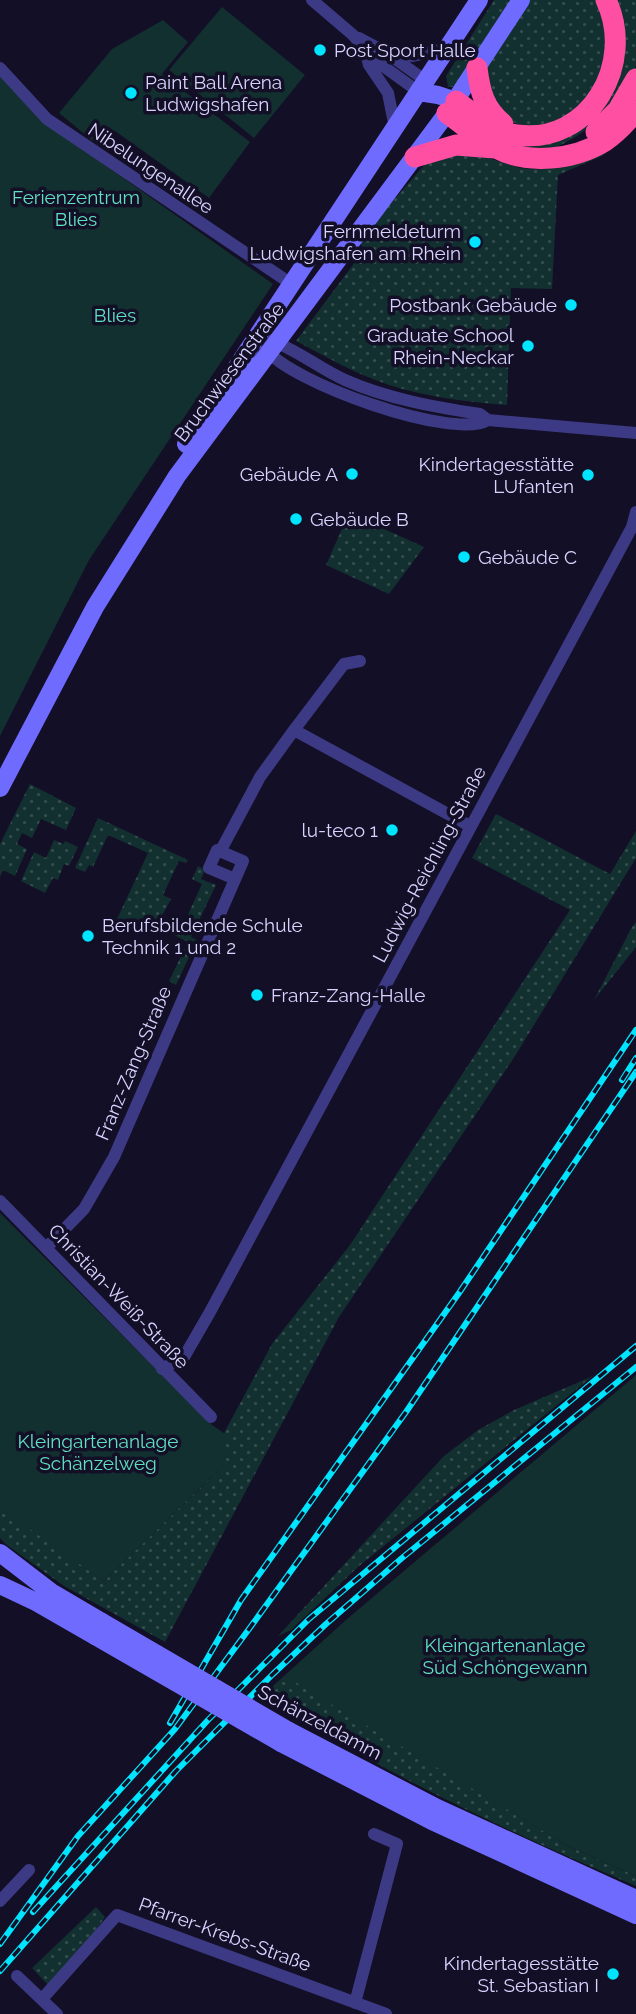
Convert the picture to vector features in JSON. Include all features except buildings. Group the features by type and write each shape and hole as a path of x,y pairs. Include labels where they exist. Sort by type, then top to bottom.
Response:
{"highway":[{"path":"415,157 486,133 537,136 556,132 571,125 593,107 607,88 619,49 618,28 606,0"},
{"path":"477,68 486,133"},
{"path":"563,155 601,127 618,110 636,79"},
{"path":"452,107 486,133 530,158 589,149 607,140 636,111"}],"main road":[{"name":"Bruchwiesenstraße","path":"0,764 57,653 103,573 479,0"},
{"name":"Bruchwiesenstraße","path":"0,788 46,697 108,586 177,476 452,107 521,0"},
{"path":"423,86 452,107"},
{"name":"Schänzeldamm","path":"0,1553 98,1629"},
{"name":"Schänzeldamm","path":"0,1585 98,1629 432,1821 636,1915"},
{"name":"Schänzeldamm","path":"285,1737 636,1899"}],"street":[{"path":"312,0 353,35 387,53 423,86"},
{"path":"353,35 388,93 395,128"},
{"path":"387,53 413,56 447,48"},
{"path":"365,51 423,86"},
{"name":"Nibelungenallee","path":"0,68 47,119 293,285"},
{"path":"257,337 274,348 305,376 341,394 393,412 446,423 480,425 488,420 636,433"},
{"name":"Ludwig-Reichling-Straße","path":"162,1369 184,1357 210,1312 632,527 636,512"},
{"path":"221,850 260,777 294,730 344,664 360,662"},
{"path":"294,730 470,826"},
{"path":"217,849 243,861 235,879 209,868 217,849"},
{"name":"Franz-Zang-Straße","path":"46,1248 84,1209 101,1183 235,879"},
{"name":"Christian-Weiß-Straße","path":"0,1201 211,1417"},
{"path":"355,2003 397,1844 374,1834"},
{"path":"0,1901 29,1870"},
{"name":"Pfarrer-Krebs-Straße","path":"42,1999 117,1915 386,2014"},
{"path":"17,1976 57,2014"}],"green space":[{"path":"494,0 513,0 462,81 448,87 446,76"},
{"path":"527,0 598,0 613,56 578,114 540,127 517,124 493,108 485,69"},
{"path":"617,0 636,0 636,65 621,94 594,124 560,145 544,151 528,151 514,144 536,145 563,135 602,106 620,76 624,58 623,21"},
{"path":"222,7 305,75 254,138 169,70"},
{"name":"Paint Ball Arena Ludwigshafen","path":"163,20 188,42 162,74 250,142 209,198 115,131 99,146 59,113 112,49"},
{"name":"Blies","path":"0,76 44,122 273,284 89,560 0,736"},
{"path":"632,132 602,156 558,175 552,289 511,288 507,405 447,398 389,385 296,341 364,250 359,240 426,163 452,152 476,154 520,168 535,169"},
{"path":"349,513 424,547 389,594 326,565"},
{"path":"30,784 76,808 66,830 41,819 32,838 22,833 17,844 27,849 15,876 3,870 0,877 0,844"},
{"path":"496,814 610,874 636,831 636,858 515,1056 339,1317 165,1642 64,1586 8,1546 0,1538 0,1505 104,1581 224,1465 224,1433 272,1344 350,1245 570,910 472,858"},
{"path":"98,818 188,860 186,863 179,861 163,895 171,899 158,923 146,917 140,930 117,919 148,853 108,835 93,867 89,865 85,872 75,868"},
{"path":"54,840 64,844 65,841 78,847 69,866 64,864 58,880 53,878 45,893 21,881 34,852 46,858"},
{"path":"198,866 205,870 201,879 216,885 191,937 197,940 176,985 169,981 188,942 164,930 171,916 185,921 202,884 192,879"},
{"path":"636,922 636,947 594,1000 632,927"},
{"name":"Kleingartenanlage Schänzelweg","path":"0,1213 212,1425 224,1433 224,1465 104,1581 18,1521 0,1505"},
{"name":"Kleingartenanlage Süd Schöngewann","path":"636,1375 636,1876 568,1846 285,1675 347,1619"},
{"path":"593,1376 358,1567 291,1630 278,1636 444,1456 478,1430 514,1410"},
{"path":"285,1675 568,1846 636,1876 636,1886 445,1799 352,1750 261,1697"},
{"path":"96,1907 105,1917 88,1942 49,1986 32,1968"}],"railway":[{"path":"170,1723 241,1600 459,1293 636,1030"},
{"path":"622,1080 636,1058"},
{"path":"0,1944 78,1836 175,1729 249,1629 406,1412 636,1072"},
{"path":"33,1912 208,1720 309,1619 636,1346"},
{"path":"0,1971 176,1771 273,1674 402,1558 636,1367"}],"place":[{"name":"Post Sport Halle","path":"320,50"},
{"name":"Paint Ball Arena Ludwigshafen","path":"131,93"},
{"name":"Fernmeldeturm Ludwigshafen am Rhein","path":"475,242"},
{"name":"Postbank Gebäude","path":"571,305"},
{"name":"Graduate School Rhein-Neckar","path":"528,346"},
{"name":"Gebäude A","path":"352,474"},
{"name":"Kindertagesstätte LUfanten","path":"588,475"},
{"name":"Gebäude B","path":"296,519"},
{"name":"Gebäude C","path":"464,557"},
{"name":"lu-teco 1","path":"392,830"},
{"name":"Berufsbildende Schule Technik 1 und 2","path":"88,936"},
{"name":"Franz-Zang-Halle","path":"257,995"},
{"name":"Kindertagesstätte St. Sebastian I","path":"613,1974"}],"park label":[{"name":"Ferienzentrum Blies","path":"76,208"}]}
